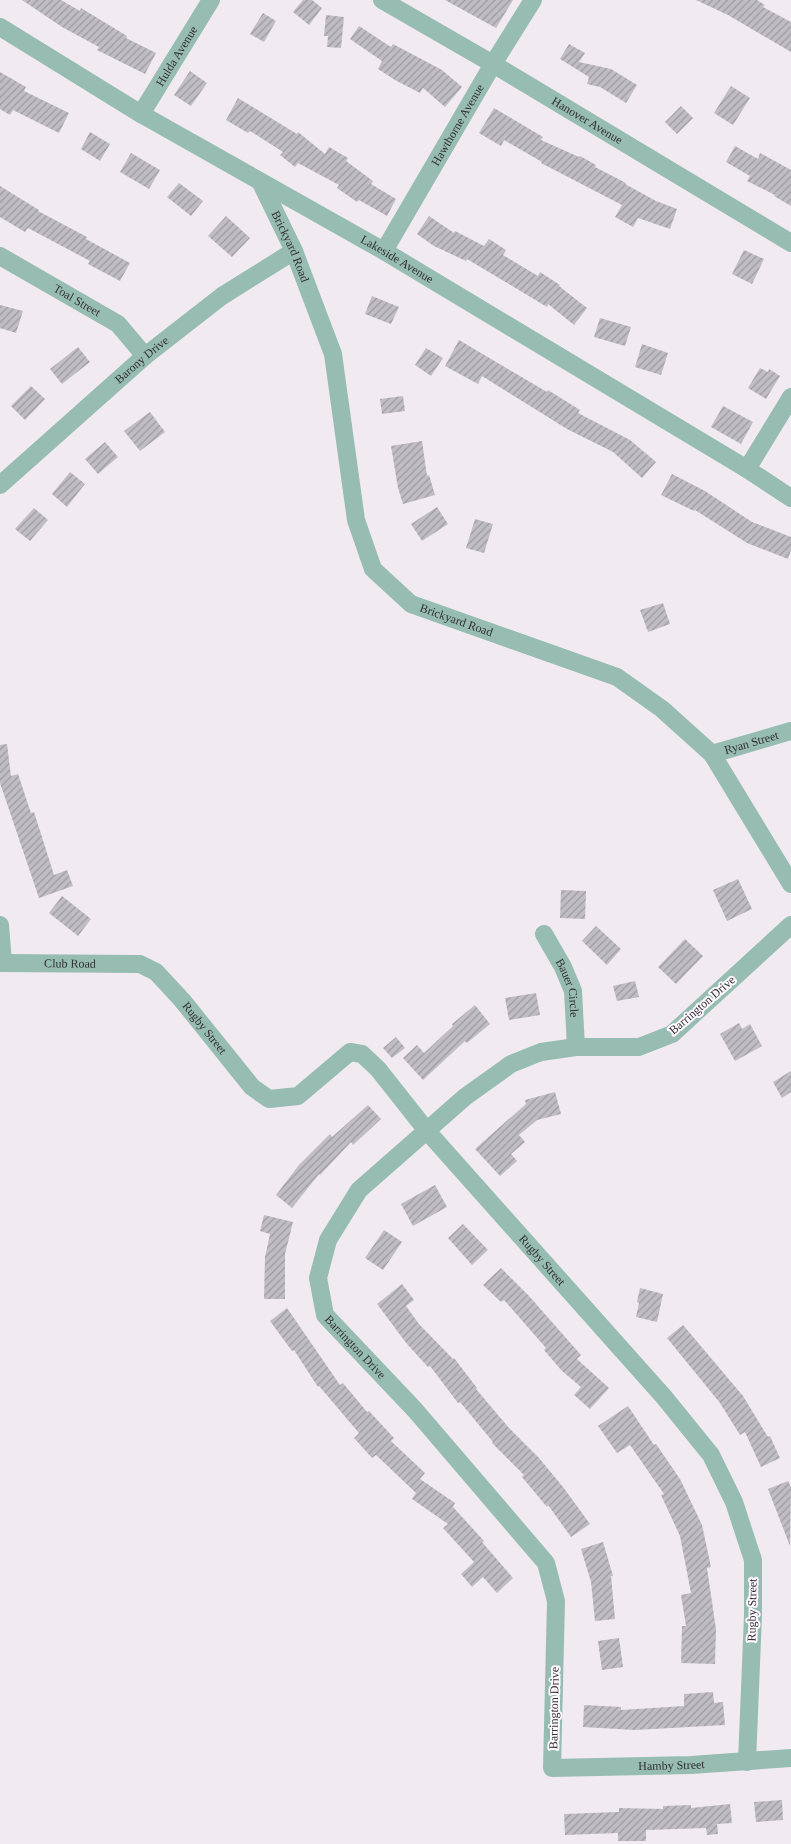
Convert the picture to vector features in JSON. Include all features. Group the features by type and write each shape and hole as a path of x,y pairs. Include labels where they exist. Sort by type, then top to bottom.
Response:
{"street":[{"name":"Hulda Avenue","path":"141,114 211,0"},
{"name":"Hanover Avenue","path":"382,0 493,64 791,243"},
{"name":"Hawthorne Avenue","path":"384,251 493,64 533,0"},
{"name":"Lakeside Avenue","path":"0,27 141,114 384,251 747,469 791,498"},
{"name":"Brickyard Road","path":"261,183 294,251 333,354 356,520 373,569 411,604 618,677 662,709 712,754 791,884"},
{"name":"Barony Drive","path":"2,479 145,356 222,296 294,251"},
{"name":"Toal Street","path":"0,256 118,324 145,356"},
{"path":"747,469 791,396"},
{"name":"Ryan Street","path":"712,754 791,731"},
{"path":"0,925 2,962"},
{"name":"Barrington Drive","path":"552,1768 556,1601 546,1563 415,1410 325,1315 318,1278 328,1240 359,1190 465,1097 510,1064 540,1052 576,1047 639,1047 672,1034 791,925"},
{"name":"Bauer Circle","path":"544,934 564,966 573,991 576,1047"},
{"name":"Club Road","path":"2,962 140,964"},
{"name":"Rugby Street","path":"140,964 156,972 182,1000 252,1087 269,1099 298,1096 350,1052 362,1054 378,1070 427,1131 664,1397 711,1455 734,1502 753,1560 747,1762"},
{"name":"Hamby Street","path":"552,1768 691,1765 791,1758"}],"building":[{"path":"22,0 61,0 80,11 81,8 127,36 126,38 156,53 145,74 97,50 99,47 62,27"},
{"path":"303,0 312,0 322,8 309,25 293,12"},
{"path":"445,0 513,0 496,28"},
{"path":"696,0 757,0 765,5 763,7 791,22 791,52 728,15"},
{"path":"263,13 276,21 264,42 250,34"},
{"path":"326,15 344,17 341,48 327,47 328,36 324,36"},
{"path":"359,26 391,47 393,44 442,70 462,87 445,107 423,88 420,93 395,80 378,69 382,61 350,39"},
{"path":"569,44 585,53 579,62 611,69 637,85 626,103 600,87 587,84 589,77 560,59"},
{"path":"190,71 207,83 191,106 174,95"},
{"path":"0,72 26,87 24,91 69,113 59,133 13,110 10,115 0,109"},
{"path":"731,86 750,98 733,125 714,113"},
{"path":"238,98 297,134 298,132 325,154 329,147 348,158 346,161 373,181 371,184 396,199 387,216 359,200 357,202 337,188 339,185 298,163 295,167 280,155 283,152 250,131 248,133 226,120"},
{"path":"681,106 693,118 677,134 665,122"},
{"path":"494,108 543,137 541,140 580,156 596,165 595,167 656,201 677,209 670,229 638,218 633,227 615,217 622,205 541,163 504,140 501,146 479,133"},
{"path":"90,132 110,144 100,161 81,149"},
{"path":"735,146 758,159 760,153 791,170 791,206 775,195 747,181 750,176 726,162"},
{"path":"131,153 160,170 149,189 120,172"},
{"path":"179,183 203,201 191,216 167,197"},
{"path":"0,186 38,211 130,263 120,281 88,264 90,261 28,228 25,232 0,217"},
{"path":"226,216 250,238 232,257 208,236"},
{"path":"429,216 454,233 455,231 484,246 489,239 506,250 503,255 538,276 540,272 560,285 587,308 574,325 548,304 547,307 467,259 466,261 434,246 417,234"},
{"path":"744,250 764,259 752,284 732,274"},
{"path":"372,296 399,307 391,324 365,314"},
{"path":"0,305 23,311 16,333 0,328"},
{"path":"600,318 631,327 625,346 594,337"},
{"path":"459,340 547,392 548,390 580,410 578,413 630,440 656,462 642,478 613,452 567,429 482,376 478,384 445,366"},
{"path":"642,344 668,353 661,375 635,367"},
{"path":"78,347 90,362 62,384 50,369"},
{"path":"426,348 443,358 431,376 415,365"},
{"path":"760,368 768,372 769,369 780,376 766,399 748,388"},
{"path":"31,386 45,399 25,420 11,406"},
{"path":"403,396 405,411 382,414 380,399"},
{"path":"723,406 753,422 741,444 711,427"},
{"path":"150,412 165,432 140,451 124,431"},
{"path":"422,441 427,476 429,475 435,495 403,504 398,488 391,446"},
{"path":"105,442 118,457 98,474 85,459"},
{"path":"70,472 85,484 67,507 52,494"},
{"path":"672,474 705,491 752,522 791,537 791,550 788,559 747,543 695,510 661,495"},
{"path":"437,507 448,524 422,541 411,524"},
{"path":"34,508 48,520 30,541 15,529"},
{"path":"475,519 493,524 484,553 466,548"},
{"path":"663,603 670,624 648,632 640,610"},
{"path":"7,744 11,776 18,774 31,813 34,812 54,875 67,870 73,886 39,898 0,783 0,745"},
{"path":"738,879 752,909 727,921 713,890"},
{"path":"561,890 586,891 585,919 560,918"},
{"path":"62,896 91,919 78,936 49,913"},
{"path":"596,926 621,949 607,965 582,941"},
{"path":"685,939 703,956 676,984 658,967"},
{"path":"635,981 639,997 617,1001 613,986"},
{"path":"536,993 540,1015 509,1020 505,998"},
{"path":"475,1005 490,1024 467,1043 465,1041 423,1080 403,1058 417,1045 424,1053 453,1026 452,1024"},
{"path":"739,1023 742,1029 750,1024 762,1046 735,1061 720,1034"},
{"path":"396,1037 405,1048 392,1058 383,1048"},
{"path":"791,1071 791,1092 782,1098 773,1082"},
{"path":"555,1092 561,1114 537,1120 519,1135 525,1142 511,1154 517,1161 500,1176 475,1149 526,1104 525,1100"},
{"path":"368,1105 381,1119 353,1145 351,1142 319,1174 292,1208 276,1195 299,1165 330,1134 332,1137"},
{"path":"435,1185 447,1207 413,1226 401,1204"},
{"path":"264,1215 293,1222 285,1254 285,1299 264,1299 265,1257 270,1234 260,1231"},
{"path":"463,1224 488,1250 472,1265 448,1238"},
{"path":"384,1230 402,1242 383,1270 365,1258"},
{"path":"501,1268 529,1296 581,1355 577,1359 609,1388 590,1409 574,1395 581,1387 562,1371 544,1350 546,1348 504,1300 501,1302 483,1285"},
{"path":"402,1284 414,1300 406,1306 419,1324 454,1358 476,1389 509,1428 539,1458 590,1524 571,1537 548,1505 547,1507 522,1477 524,1475 492,1443 430,1366 428,1367 407,1344 377,1304"},
{"path":"640,1288 663,1294 657,1322 636,1317"},
{"path":"287,1308 340,1385 343,1383 367,1412 369,1411 394,1438 391,1441 425,1473 420,1479 455,1503 453,1507 484,1541 482,1542 513,1578 497,1593 483,1577 472,1587 461,1574 474,1562 443,1528 448,1524 412,1499 416,1493 376,1455 372,1458 354,1438 359,1433 318,1387 294,1350 292,1351 270,1321"},
{"path":"683,1325 743,1396 768,1437 770,1436 780,1458 761,1467 745,1432 740,1435 720,1403 667,1338"},
{"path":"628,1406 680,1479 702,1525 711,1567 707,1568 716,1629 715,1664 681,1663 682,1626 686,1626 681,1595 691,1593 680,1536 661,1495 664,1494 630,1445 617,1453 598,1426"},
{"path":"788,1481 791,1487 790,1546 768,1489"},
{"path":"603,1542 613,1576 611,1576 615,1619 595,1621 591,1582 581,1549"},
{"path":"619,1638 623,1667 602,1670 598,1641"},
{"path":"713,1692 714,1703 723,1702 725,1725 635,1730 583,1727 584,1705 621,1707 621,1710 684,1706 684,1694"},
{"path":"782,1800 783,1820 756,1822 754,1802"},
{"path":"730,1804 732,1823 717,1824 718,1834 707,1835 706,1828 646,1830 646,1841 618,1841 618,1833 565,1835 564,1814 619,1812 619,1808 663,1809 663,1806 691,1805 691,1808"}]}
